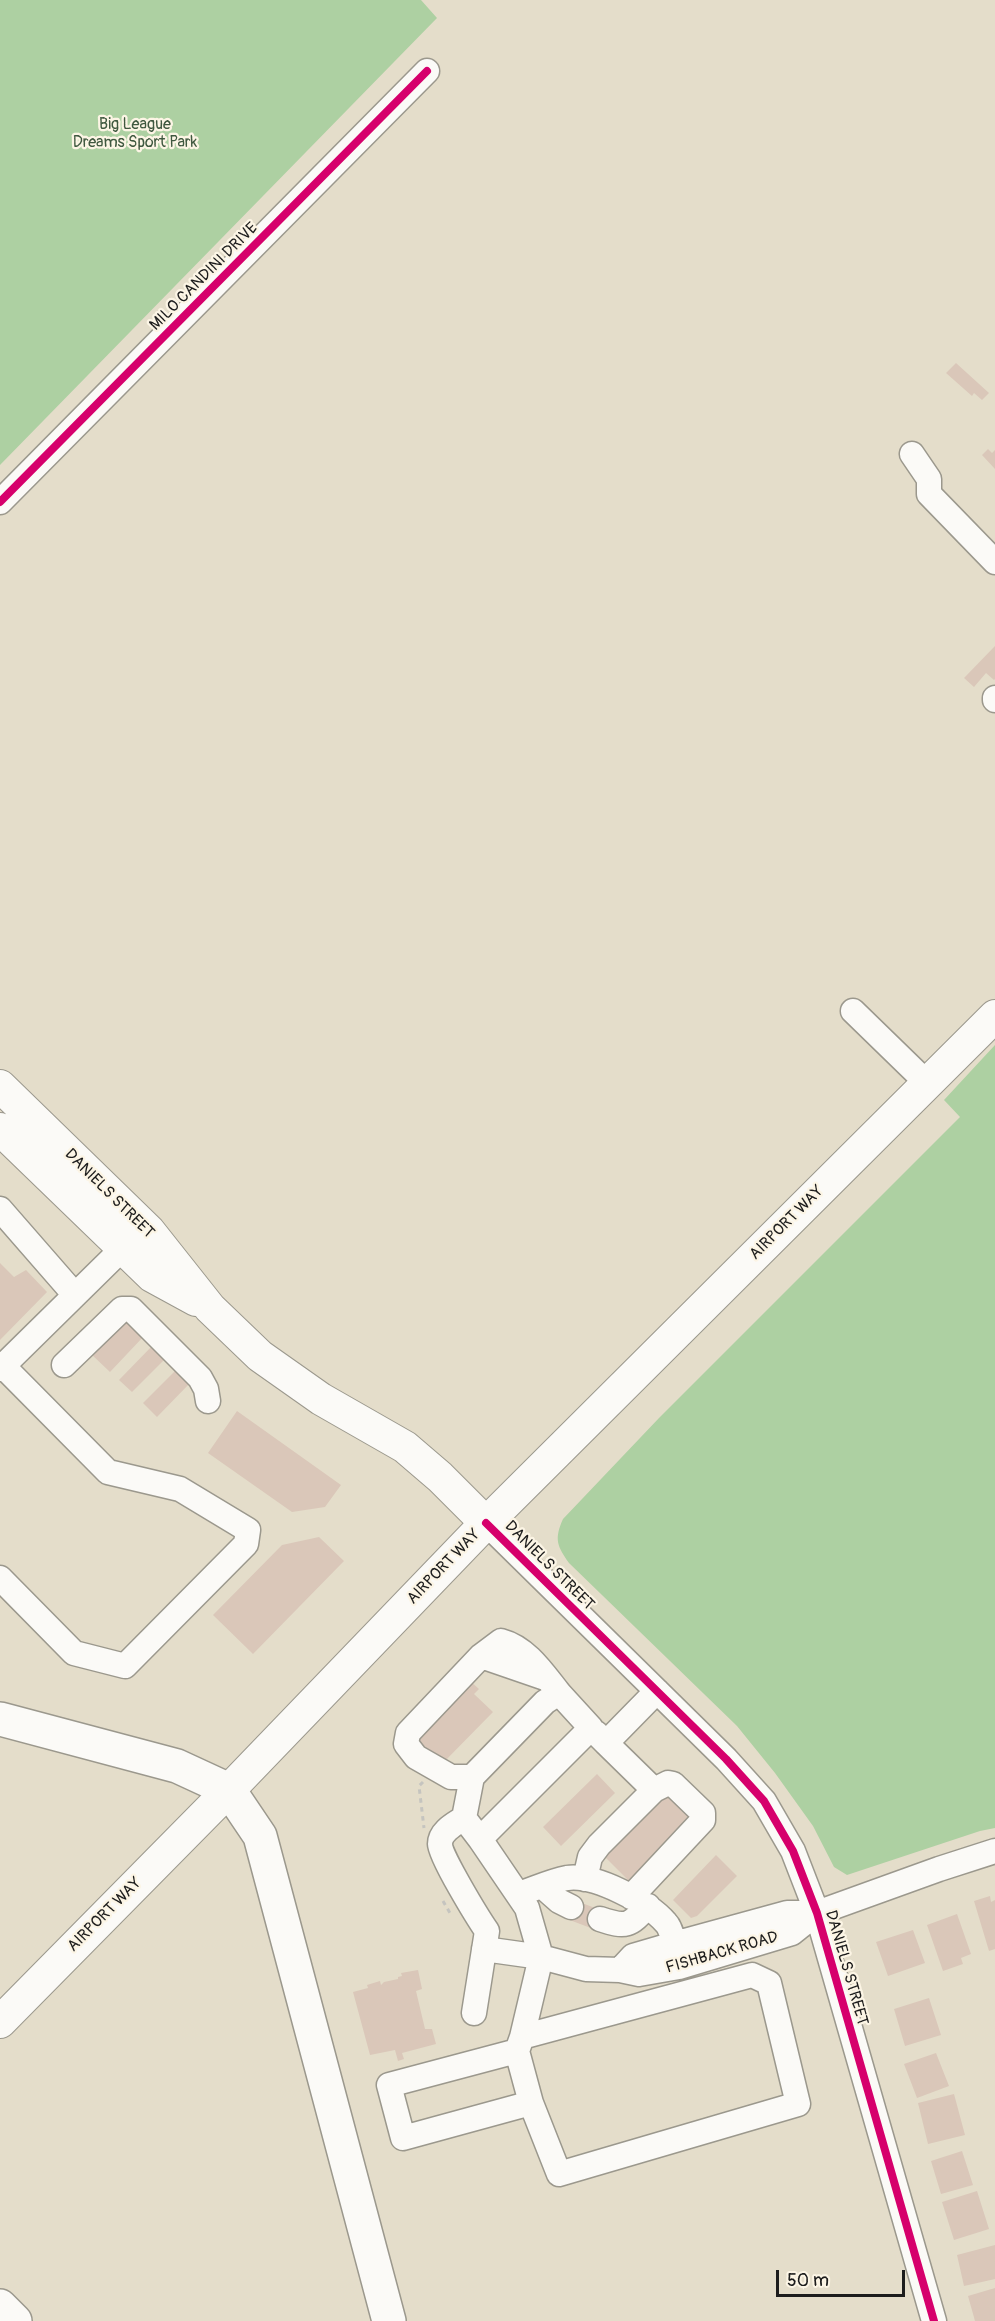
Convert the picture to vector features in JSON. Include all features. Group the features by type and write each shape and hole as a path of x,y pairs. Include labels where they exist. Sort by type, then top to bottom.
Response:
{"highway":[{"path":"0,1719 177,1766 228,1790 260,1836 389,2321"},
{"path":"0,2306 15,2321"}],"main road":[{"name":"AIRPORT WAY","path":"0,2022 486,1523 995,1016"},
{"name":"DANIELS STREET","path":"0,1086 149,1231 210,1308 260,1356 321,1399 405,1447 440,1477 486,1523"},
{"name":"DANIELS STREET","path":"0,1129 152,1276 210,1308"}],"street":[{"name":"MILO CANDINI DRIVE","path":"0,502 427,71"},
{"path":"912,454 929,479 929,494 995,562"},
{"path":"853,1011 927,1083"},
{"path":"0,1209 75,1295"},
{"path":"0,1578 74,1653 125,1666 246,1544 248,1530 180,1489 108,1472 1,1368 123,1248 145,1245 169,1256"},
{"path":"64,1365 122,1309 131,1310 200,1378 206,1389 208,1401"},
{"name":"DANIELS STREET","path":"486,1523 726,1759 764,1801 793,1851 817,1913 934,2321"},
{"path":"472,1777 451,1777 416,1757 406,1744 408,1733 481,1656 501,1641 514,1645 599,1736 654,1790"},
{"path":"474,2013 487,1931 471,1907 443,1854 440,1843 445,1830 464,1818 472,1777 545,1702 553,1686"},
{"path":"480,1839 599,1736 657,1691"},
{"path":"585,1879 590,1857 594,1851 654,1790 668,1783 674,1784 703,1813 703,1820 640,1902 632,1923 627,1925 600,1919"},
{"path":"464,1818 527,1908 541,1957 520,2044 531,2103 559,2174 798,2104 769,1983 752,1975 687,1992 520,2044 389,2085 403,2138 531,2103"},
{"name":"FISHBACK ROAD","path":"483,1949 541,1957 586,1969 620,1970 633,1956 677,1956 787,1913 817,1913 995,1851"},
{"path":"519,1894 567,1878 585,1879 640,1902 668,1924 687,1992"},
{"path":"542,1886 559,1901 571,1907"}],"green space":[{"name":"Big League Dreams Sport Park","path":"0,0 421,0 437,18 0,465"},
{"path":"995,1045 995,1828 847,1875 834,1867 813,1826 775,1773 737,1726 569,1563 559,1547 558,1532 563,1519 659,1418 960,1117 944,1100"}],"building":[{"path":"956,363 989,393 982,400 974,393 972,396 946,373"},
{"path":"988,449 992,453 995,450 995,469 982,455"},
{"path":"995,646 995,679 986,673 974,687 964,678"},
{"path":"0,1263 14,1277 26,1270 47,1292 0,1340"},
{"path":"124,1317 144,1336 110,1372 90,1353"},
{"path":"153,1345 166,1358 132,1392 119,1380"},
{"path":"177,1369 191,1382 157,1417 143,1403"},
{"path":"237,1411 341,1485 325,1507 292,1512 208,1453"},
{"path":"319,1537 344,1561 253,1654 213,1615 282,1545"},
{"path":"470,1681 479,1689 474,1694 493,1712 441,1765 414,1739"},
{"path":"597,1774 615,1793 561,1846 543,1827"},
{"path":"669,1787 697,1815 630,1882 603,1855"},
{"path":"716,1855 737,1876 697,1916 691,1918 673,1900"},
{"path":"990,1896 991,1902 995,1900 995,1949 989,1951 974,1901"},
{"path":"574,1900 603,1911 596,1930 567,1919"},
{"path":"957,1914 971,1954 961,1958 963,1964 943,1971 927,1925"},
{"path":"913,1930 925,1963 888,1976 876,1942"},
{"path":"418,1970 422,1989 416,1991 425,2029 432,2029 436,2044 402,2053 404,2059 398,2061 395,2050 370,2055 353,1992 368,1988 367,1985 380,1981 381,1985 384,1982 398,1979 402,1976 401,1973"},
{"path":"929,1998 941,2035 905,2046 894,2009"},
{"path":"936,2053 949,2086 917,2098 904,2064"},
{"path":"954,2094 965,2135 928,2144 918,2103"},
{"path":"962,2151 973,2185 941,2194 931,2161"},
{"path":"977,2191 989,2229 954,2240 942,2202"},
{"path":"995,2245 995,2279 964,2286 957,2255"},
{"path":"995,2288 995,2321 975,2321 968,2296"}],"cycle path":[{"path":"0,502 427,71"},
{"path":"486,1523 726,1759 764,1801 793,1851 817,1913 934,2321"}]}
